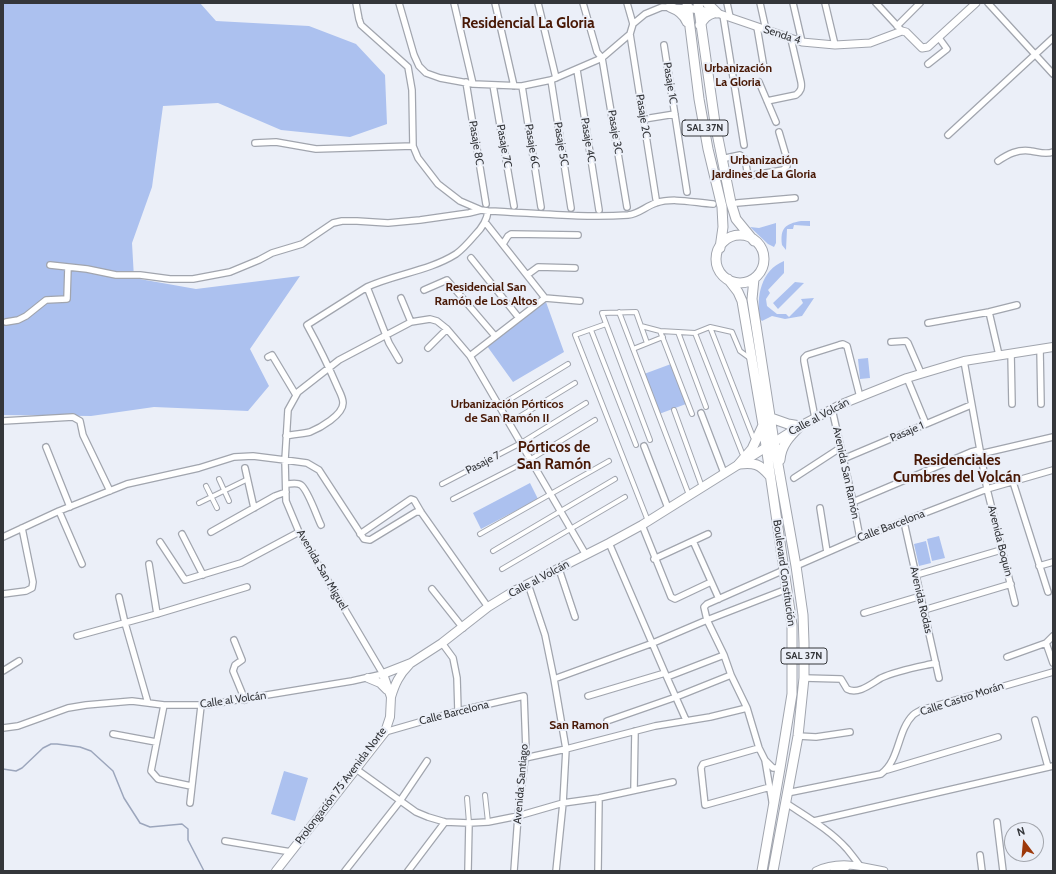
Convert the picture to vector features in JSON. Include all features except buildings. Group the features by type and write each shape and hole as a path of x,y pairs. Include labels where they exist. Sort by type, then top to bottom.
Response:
{"highway":[{"path":"707,3 721,15"},
{"path":"673,5 682,14 690,27"},
{"name":"SAL 37N","path":"687,5 699,99 707,143 722,206 723,227 720,248 717,255 717,265 720,272 728,279"},
{"name":"SAL 37N","path":"698,6 721,159 731,203 736,219 761,248 764,260 761,271 754,278"},
{"path":"700,25 703,19 708,15 721,15"},
{"path":"720,248 725,242 734,237 745,236 754,241"},
{"path":"728,279 741,283 754,278"},
{"name":"Boulevard Constitución","path":"754,278 752,299 803,615 804,678 798,736 787,793 776,869"},
{"name":"Boulevard Constitución","path":"728,279 738,292 742,301 763,425 792,625 792,694 763,867"},
{"path":"771,418 788,424 800,426"},
{"path":"739,464 752,449 763,425"},
{"path":"780,473 780,457 782,449 786,441 800,426"},
{"path":"739,464 756,464 770,476"},
{"path":"757,871 763,867"}],"main road":[{"name":"Calle al Volcán","path":"383,674 411,663 463,628 488,607 528,584 645,523 800,426 832,409 921,373 964,361 1053,347"},
{"path":"368,678 380,683 390,695 399,677 411,663"},
{"name":"Prolongación 75 Avenida Norte","path":"276,871 385,732 390,717 390,695 383,674"}],"street":[{"path":"356,3 361,25 408,67 412,90 413,146 416,154 438,184 460,200 481,210 488,211 611,216 638,213 655,203 662,202 676,201 714,204"},
{"path":"399,3 414,55 419,66 430,75 473,84 514,86 522,86 553,79 602,58 630,34 633,24 627,3"},
{"path":"454,3 473,84"},
{"path":"496,3 514,86"},
{"name":"Pasaje 5C","path":"538,3 553,79 571,208"},
{"name":"Pasaje 3C","path":"583,3 597,52 602,58 627,207"},
{"path":"727,3 721,15 744,145"},
{"path":"760,3 766,30"},
{"path":"793,3 802,42"},
{"path":"825,3 836,45"},
{"path":"876,3 899,28 906,32 922,48 928,47 939,38 976,3"},
{"name":"Senda 4","path":"687,5 698,6 802,42 836,45 870,43 899,28 920,3"},
{"path":"988,3 1053,74"},
{"path":"633,24 645,14 662,7 687,5"},
{"path":"757,27 764,68"},
{"name":"Pasaje 2C","path":"630,34 656,199"},
{"path":"928,64 947,49 939,38"},
{"path":"948,135 1053,38"},
{"path":"768,101 796,95 802,88 791,39"},
{"name":"Pasaje 1C","path":"664,45 687,192"},
{"path":"408,67 419,66"},
{"name":"Pasaje 4C","path":"577,70 599,210"},
{"name":"Pasaje 8C","path":"466,82 486,204"},
{"path":"759,82 776,122"},
{"name":"Pasaje 7C","path":"493,85 514,206"},
{"name":"Pasaje 6C","path":"522,86 541,207"},
{"path":"644,119 675,114"},
{"path":"721,159 740,155 745,159 748,176 783,170 787,166 787,159 779,132"},
{"path":"255,143 276,142 316,149 413,146"},
{"path":"998,161 1009,154 1019,151 1030,150 1048,154 1053,152"},
{"path":"738,203 795,198"},
{"path":"50,265 116,275 140,275 170,279 193,279 230,272 272,253 302,244 333,223 342,221 357,221 388,223 450,216 481,210"},
{"path":"286,436 314,430 331,420 341,411 343,403 329,367 307,325 367,287 419,270 451,257 466,246 485,222 488,211"},
{"path":"485,222 545,298"},
{"path":"503,244 511,234 578,235"},
{"path":"471,258 519,318"},
{"path":"6,322 18,320 26,316 46,300 67,299 68,267"},
{"path":"527,275 538,267 576,268"},
{"path":"424,290 446,280 495,336"},
{"path":"367,287 385,335 399,360"},
{"path":"400,298 411,322"},
{"path":"470,356 545,298 580,301"},
{"path":"928,323 989,312 1017,305"},
{"path":"619,312 689,495"},
{"path":"647,343 636,312 602,313 650,440"},
{"path":"989,312 999,355"},
{"path":"268,357 272,355 296,395 339,360 385,335 411,322 430,319 437,321 447,329 470,356 572,528 586,555"},
{"path":"606,324 575,336 645,523 654,559 670,596 675,599 711,582"},
{"path":"641,326 660,331 695,333 710,327 732,332 740,351 752,360"},
{"path":"710,327 752,437"},
{"path":"428,348 447,329"},
{"path":"591,330 636,445"},
{"path":"660,331 692,414"},
{"path":"678,332 706,407"},
{"path":"695,333 742,453"},
{"path":"633,349 663,337"},
{"path":"891,342 906,341 908,343 921,373"},
{"path":"815,418 804,361 807,355 843,344 848,346 860,397"},
{"path":"1040,349 1041,404"},
{"path":"1011,353 1012,404"},
{"name":"Avenida Boquin","path":"964,361 979,452 987,490 1015,603"},
{"path":"499,406 568,364"},
{"path":"907,378 926,424"},
{"path":"509,423 575,382"},
{"name":"Avenida San Miguel","path":"296,395 288,410 285,460 286,501 299,532 383,674"},
{"name":"Pasaje 7","path":"442,484 521,443 586,403"},
{"name":"Pasaje 1","path":"843,459 971,405"},
{"name":"Avenida San Ramón","path":"832,409 860,538"},
{"path":"674,410 702,487"},
{"path":"701,413 724,473"},
{"path":"3,421 73,417 80,421 84,435 110,490"},
{"path":"453,500 531,460 595,420"},
{"path":"853,502 971,452 979,452 1053,437"},
{"path":"644,446 668,508"},
{"path":"46,447 70,507"},
{"path":"794,478 840,448"},
{"path":"3,537 59,511 127,484 199,468 234,457 253,456 307,463 319,470 364,539 370,540 416,512 421,512"},
{"path":"480,534 609,461"},
{"path":"245,468 254,508"},
{"name":"Calle Barcelona","path":"796,566 860,538 987,490 1053,470"},
{"path":"219,479 229,501"},
{"path":"199,503 248,479"},
{"path":"493,551 616,479"},
{"path":"1013,482 1048,592"},
{"path":"286,484 296,483 301,485 305,490 321,525"},
{"path":"206,486 217,508"},
{"path":"211,532 275,496 286,492"},
{"path":"502,569 625,497"},
{"path":"360,534 411,499 414,500 488,607"},
{"path":"820,508 827,552"},
{"path":"59,511 82,564"},
{"name":"Avenida Rodas","path":"904,522 939,678"},
{"path":"3,594 26,591 32,588 33,582 22,528"},
{"path":"160,542 185,580 241,563 299,532"},
{"path":"182,534 203,575"},
{"path":"654,559 708,534"},
{"path":"693,541 718,599"},
{"path":"609,543 686,720"},
{"path":"916,575 1001,550"},
{"path":"1039,566 1053,562"},
{"path":"149,564 158,614"},
{"path":"558,569 575,617"},
{"path":"773,807 765,760 759,748 747,708 731,675 724,655 708,620 704,606 784,570"},
{"path":"528,584 545,635 566,750 563,803 556,871"},
{"path":"924,610 1011,584"},
{"path":"77,636 158,614 247,587"},
{"path":"432,589 463,628"},
{"path":"554,679 653,643 787,589"},
{"path":"864,613 921,596"},
{"path":"119,597 148,703"},
{"path":"1007,657 1046,643 1053,636"},
{"path":"234,640 242,660 235,665 233,671 245,700"},
{"path":"442,643 453,658 457,678 458,711"},
{"path":"1046,643 1053,663"},
{"path":"588,696 666,675 724,655"},
{"path":"3,671 19,661"},
{"path":"804,678 841,679 847,689 856,691 867,687 891,674 936,663"},
{"name":"Calle Castro Morán","path":"887,770 892,762 906,726 912,716 921,710 1053,672"},
{"name":"Calle al Volcán","path":"3,728 18,726 68,708 86,705 132,701 164,705 201,706 245,700 383,674"},
{"path":"607,721 676,697 731,675"},
{"name":"Calle Barcelona","path":"385,732 458,711 524,696"},
{"name":"Avenida Santiago","path":"514,871 518,816 525,758 524,696"},
{"path":"164,705 151,771 158,779 192,786"},
{"path":"190,803 201,706"},
{"path":"525,758 566,750 655,726 710,717 747,708"},
{"path":"814,821 1050,766 1035,720"},
{"path":"634,790 635,731"},
{"path":"798,736 816,737 850,732"},
{"path":"113,734 156,742"},
{"path":"787,793 871,777 881,774 887,770 998,737"},
{"path":"759,748 708,761 703,764 701,768 705,805 770,787"},
{"path":"765,760 773,768 780,768"},
{"path":"345,871 400,801 427,761"},
{"path":"356,769 416,812 445,822 469,823 488,822 518,816 563,803 599,798 673,782"},
{"path":"485,795 488,822"},
{"path":"467,798 469,823 468,871"},
{"path":"598,871 599,798"},
{"path":"786,803 814,821 847,849 860,866"},
{"path":"408,871 445,822"},
{"path":"997,822 1004,871"},
{"path":"225,841 291,852"},
{"path":"980,855 982,871"},
{"path":"834,871 852,864"},
{"path":"816,871 834,865 852,864 884,871"}],"shaded area":[{"path":"3,3 200,3 216,21 309,26 356,44 385,75 387,124 350,137 281,130 218,103 163,106 152,187 132,243 134,278 196,289 300,276 250,349 269,386 248,411 154,407 91,416 3,415"},
{"path":"801,221 810,221 810,226 794,225 793,229 787,229 786,250 782,245 783,231 787,225"},
{"path":"776,223 776,243 774,247 768,244 750,227 759,228"},
{"path":"784,261 784,273 768,290 770,293 766,299 767,306 777,314 786,314 789,317 803,303 801,299 814,298 802,316 785,319 772,316 762,321 760,319 759,302 762,285 770,271 776,265"},
{"path":"795,282 804,283 778,309 773,303"},
{"path":"546,302 564,352 513,382 487,346"},
{"path":"868,358 870,378 860,379 858,359"},
{"path":"671,364 686,404 659,414 644,374"},
{"path":"530,483 538,499 481,529 473,513"},
{"path":"939,536 945,558 932,561 927,539"},
{"path":"926,541 931,563 919,566 914,544"},
{"path":"284,771 308,778 295,821 271,814"}],"waterway":[{"path":"3,769 16,771 22,768 43,748 51,744 80,747 91,751 113,771 124,798 140,823 150,827 182,824 188,829 188,840 204,871"}],"district":[{"name":"Residencial La Gloria","path":"528,24"},
{"name":"Urbanización La Gloria","path":"738,75"},
{"name":"Urbanización Jardines de La Gloria","path":"764,167"},
{"name":"Residencial San Ramón de Los Altos","path":"486,294"},
{"name":"Urbanización Pórticos de San Ramón II","path":"507,411"},
{"name":"Pórticos de San Ramón","path":"554,456"},
{"name":"Residenciales Cumbres del Volcán","path":"957,470"},
{"name":"San Ramon","path":"579,725"}]}
